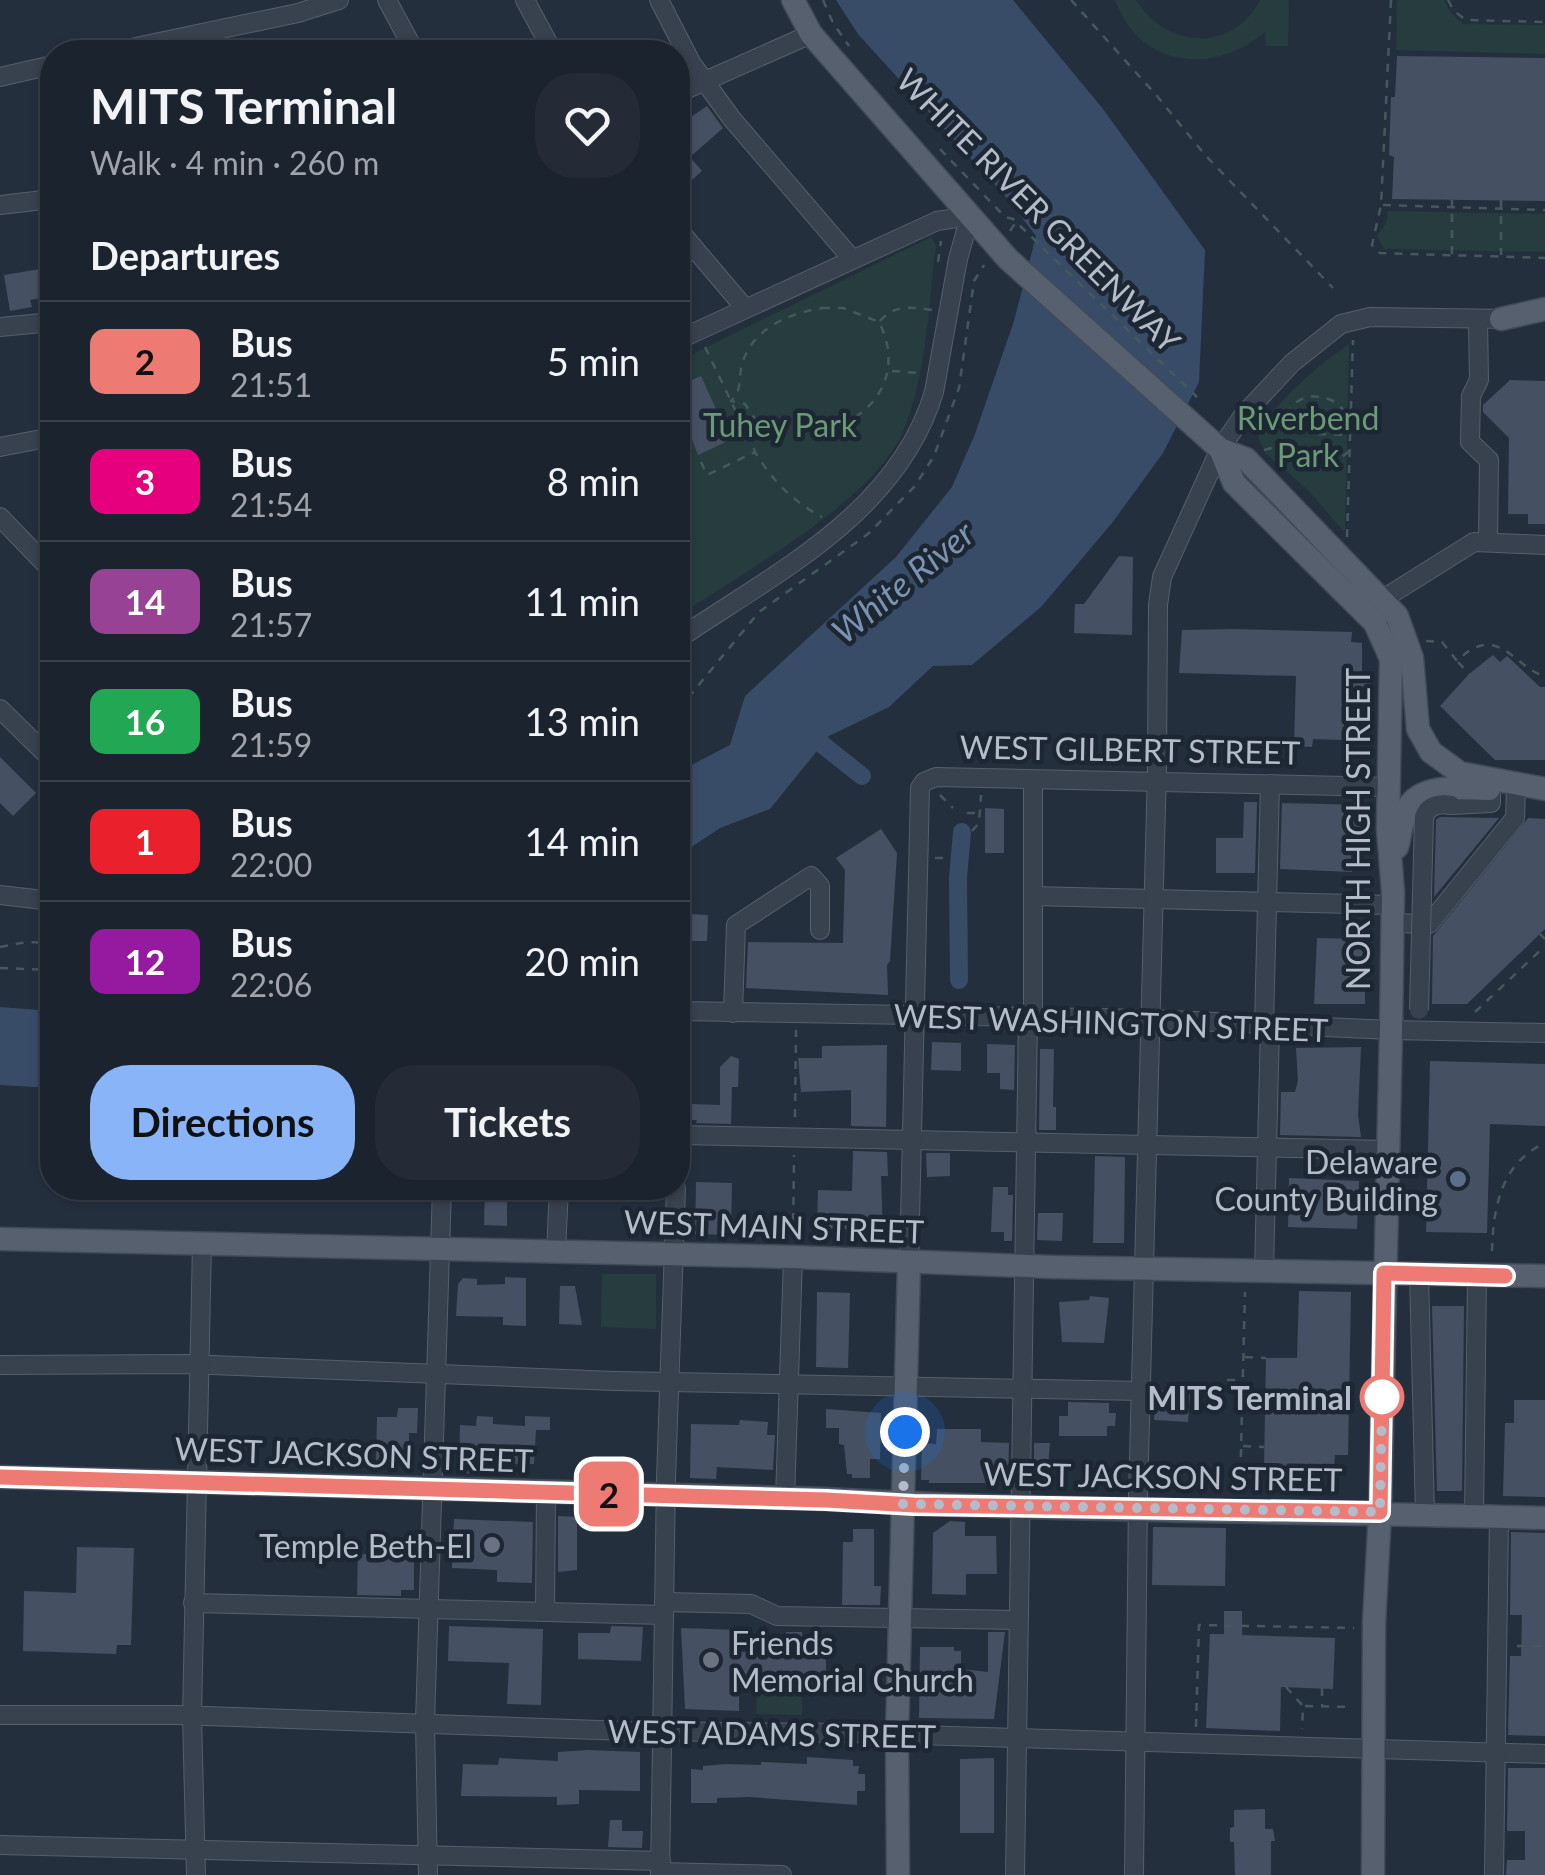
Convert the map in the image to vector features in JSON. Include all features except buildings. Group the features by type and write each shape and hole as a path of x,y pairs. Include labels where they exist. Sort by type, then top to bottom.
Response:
{"main road":[{"name":"NORTH HIGH STREET","path":"794,0 811,34 1008,259 1220,449 1246,459 1383,598 1405,632 1412,658 1418,729 1431,752 1460,773 1545,789"},
{"path":"1490,319 1545,309"},
{"name":"NORTH HIGH STREET","path":"1220,449 1234,483 1360,605 1386,642 1392,680 1388,828 1393,914 1380,1512 1374,1623 1373,1875"},
{"path":"1392,859 1406,810 1413,800 1428,792 1444,790 1491,796 1545,789"},
{"name":"WEST MAIN STREET","path":"0,1239 1545,1276"},
{"path":"898,1875 897,1736 909,1263"},
{"name":"WEST JACKSON STREET","path":"0,1477 903,1504 1545,1518"}],"street":[{"path":"168,40 340,0"},
{"path":"387,0 409,40"},
{"path":"525,0 547,40"},
{"path":"659,0 680,40"},
{"path":"690,87 811,34"},
{"path":"690,60 732,119 852,259"},
{"path":"0,77 40,68"},
{"path":"0,206 40,200"},
{"path":"690,334 937,221 970,216 958,259 934,392 907,454 878,492 842,525 690,630"},
{"path":"690,243 744,307"},
{"path":"1134,1875 1140,1391 1160,589 1220,449 1245,414 1292,363 1341,324 1370,317 1545,320"},
{"path":"1488,542 1489,460 1470,442 1471,396 1479,380 1490,319"},
{"path":"0,327 40,323"},
{"path":"0,446 40,439"},
{"path":"0,518 40,559"},
{"path":"1383,598 1474,542 1545,545"},
{"path":"0,709 40,748"},
{"path":"1015,1875 1033,781"},
{"name":"WEST GILBERT STREET","path":"933,784 1033,781 1389,787"},
{"path":"909,1263 920,788 933,784"},
{"path":"1264,1271 1270,784"},
{"path":"1033,896 1267,902 1393,914 1429,924 1514,818 1516,790"},
{"path":"1419,1031 1424,818 1428,809 1491,796 1490,849"},
{"path":"733,1013 736,924 811,876 820,886 820,930"},
{"path":"0,895 40,900"},
{"name":"WEST WASHINGTON STREET","path":"690,1011 1149,1019 1545,1033"},
{"path":"690,1135 1388,1150"},
{"path":"428,1875 426,1722 442,1200"},
{"path":"556,1252 558,1200"},
{"path":"660,1869 676,1200"},
{"path":"196,1875 193,1603 202,1243"},
{"path":"785,1498 793,1257"},
{"path":"1419,1274 1425,1514"},
{"path":"1474,1516 1477,1275"},
{"path":"0,1364 199,1364 669,1381 1140,1391"},
{"path":"544,1612 546,1492"},
{"path":"1494,1875 1499,1517"},
{"path":"193,1603 544,1612 751,1604 777,1616 1018,1620"},
{"name":"WEST ADAMS STREET","path":"0,1715 192,1716 1545,1754"},
{"path":"0,1845 428,1854 782,1875"}],"path":[{"name":"WHITE RIVER GREENWAY","path":"823,0 833,24 855,54"},
{"path":"1070,0 1205,154 1334,288"},
{"path":"1392,0 1382,204 1372,245 1380,254 1545,258"},
{"path":"1448,0 1466,20 1545,22"},
{"name":"WHITE RIVER GREENWAY","path":"940,149 1197,397"},
{"path":"1452,200 1452,255"},
{"path":"1501,200 1501,256"},
{"path":"1382,204 1545,210"},
{"path":"937,273 942,236"},
{"path":"879,322 889,311 902,307 932,310"},
{"path":"843,308 879,322 888,338 891,370 867,407 848,422 814,433 795,434 759,426 745,404 731,400 740,392 742,364 751,345 774,324 796,312 843,308"},
{"path":"1346,538 1353,339"},
{"path":"692,352 708,346 755,452 774,483 802,507 822,517"},
{"path":"891,370 924,374"},
{"path":"1349,452 1337,462 1312,468 1295,462 1282,445 1280,423 1294,404 1312,398 1332,400 1351,416"},
{"path":"1262,419 1280,423"},
{"path":"1318,434 1352,435"},
{"path":"1259,452 1282,445"},
{"path":"700,462 706,475 755,452"},
{"path":"1424,641 1442,642 1469,674"},
{"path":"1457,660 1467,651 1508,649 1538,675 1545,676"},
{"path":"933,784 954,808"},
{"path":"972,830 979,823 981,792"},
{"path":"967,813 980,813"},
{"path":"934,858 944,858"},
{"path":"1540,934 1545,938"},
{"path":"0,947 40,942"},
{"path":"1474,1012 1545,947"},
{"path":"0,968 40,970"},
{"path":"1492,1251 1493,1216 1508,1174 1545,1143"},
{"path":"1240,1496 1244,1290"},
{"path":"1243,1356 1266,1358"},
{"path":"1227,1380 1243,1380"},
{"path":"1242,1446 1264,1447"},
{"path":"1196,1730 1199,1624 1356,1628"},
{"path":"1496,1645 1545,1646"},
{"path":"1286,1687 1303,1706 1302,1733"},
{"path":"1322,1688 1322,1706"},
{"path":"1303,1706 1353,1708"}],"green space":[{"path":"1115,0 1136,0 1164,28 1199,38 1233,30 1260,0 1289,0 1288,46 1266,46 1265,32 1223,55 1180,58 1141,40 1126,23"},
{"path":"1397,0 1444,0 1463,24 1545,25 1545,54 1396,50"},
{"path":"1388,211 1545,214 1545,252 1384,249 1377,236 1386,223"},
{"name":"Tuhey Park","path":"931,237 936,245 917,389 902,434 886,460 863,485 802,535 690,608 690,355"},
{"name":"Riverbend Park","path":"1349,344 1343,531 1308,490 1266,454 1258,437 1284,399"},
{"path":"602,1274 656,1274 656,1329 601,1327"},
{"path":"757,1691 802,1692 802,1715 756,1714"}],"water":[{"name":"White River","path":"836,0 1013,0 1103,109 1205,250 1199,382 1163,453 1112,523 1041,607 972,665 933,666 889,707 829,736 770,809 720,828 690,848 690,766 730,745 745,696 896,557 952,487 975,434 1014,321 1036,236 1006,197 858,34"},
{"path":"0,1007 40,1010 40,1087 0,1085"}],"waterway":[{"path":"804,730 862,776"},
{"path":"959,980 958,878 962,832"}],"bus line":[{"name":"2","path":"0,1477 914,1505 1380,1512 1384,1273 1505,1276"}],"place":[{"name":"Delaware County Building","path":"1458,1179"},
{"name":"MITS Terminal","path":"1382,1397"},
{"name":"Temple Beth-El","path":"492,1545"},
{"name":"Friends Memorial Church","path":"711,1660"}],"route":[{"path":"905,1432 903,1504 1380,1512 1382,1397"}]}
